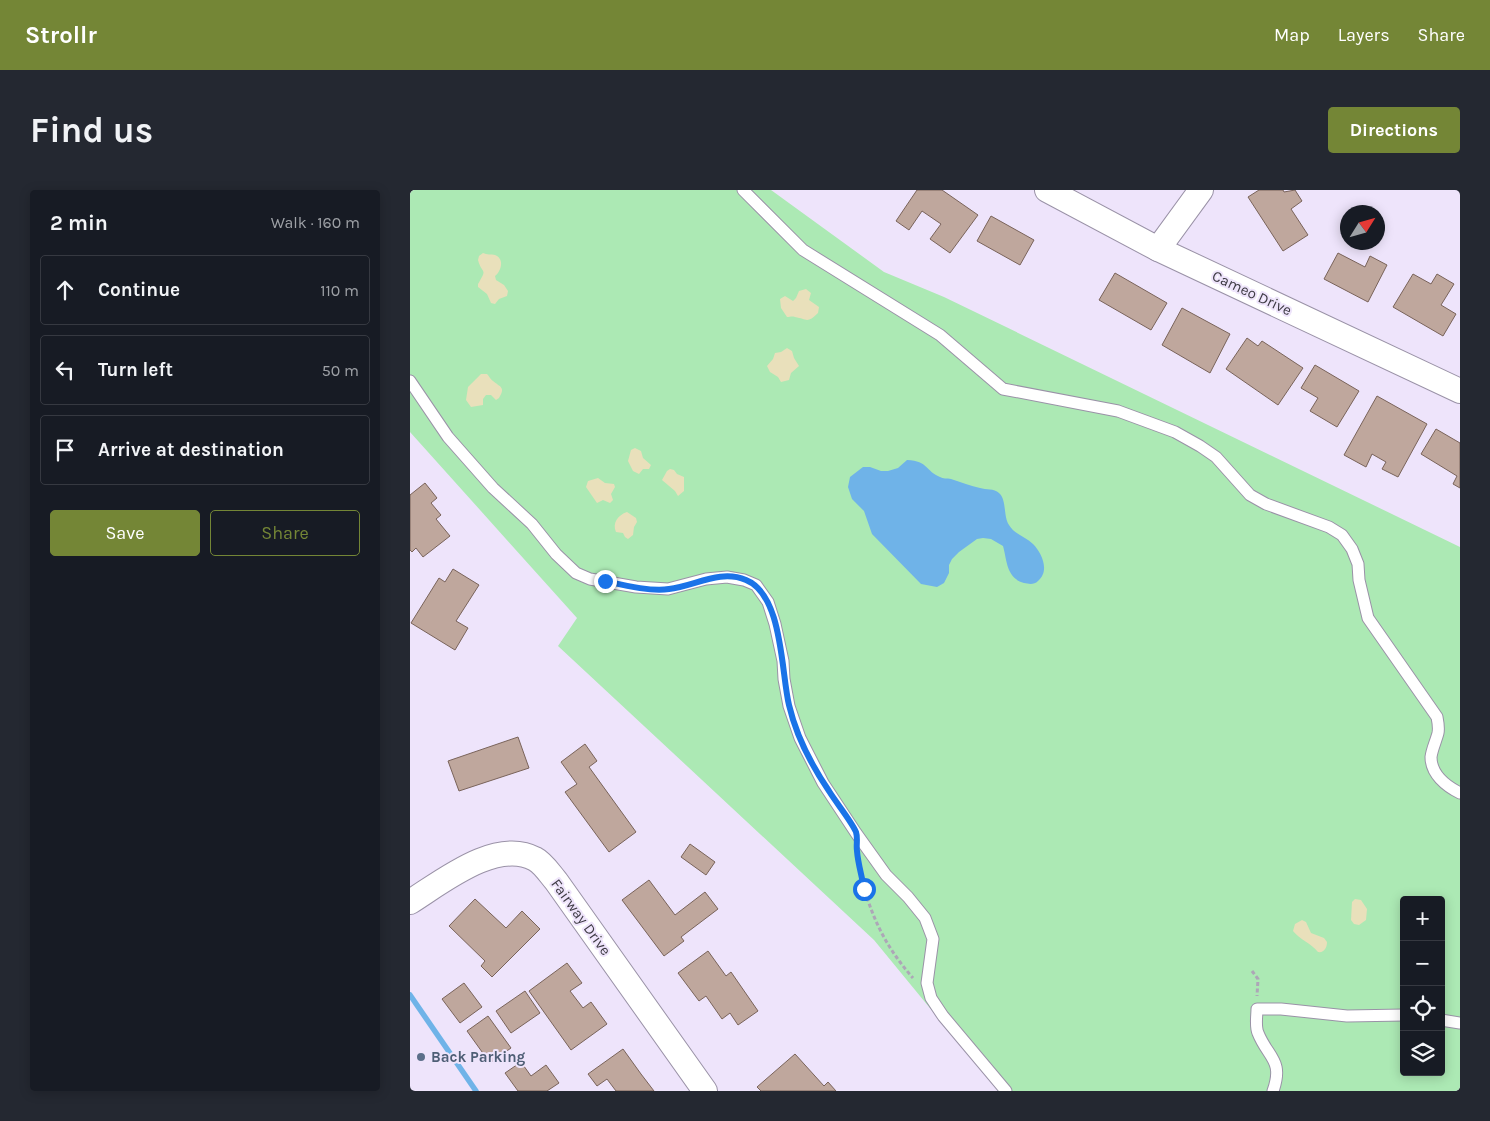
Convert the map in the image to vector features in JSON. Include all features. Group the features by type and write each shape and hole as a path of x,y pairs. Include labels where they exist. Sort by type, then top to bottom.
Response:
{"street":[{"name":"Cameo Drive","path":"1046,190 1158,249 1460,391"},
{"path":"1158,249 1201,190"},
{"name":"Fairway Drive","path":"410,902 458,872 489,857 515,852 536,860 556,881 705,1091"}],"lane":[{"path":"743,190 804,250 940,335 1003,389 1118,411 1176,432 1216,457 1250,495 1266,504 1329,527 1342,535 1352,549 1358,564 1359,580 1368,618 1437,717 1438,732 1431,757 1434,770 1451,788 1460,793"},
{"path":"410,381 448,437 493,488 532,524 556,554 576,573 590,579 668,590 706,579 727,577 744,580 756,585 768,602 775,624 783,661 789,706 800,738 823,783 856,833 886,875 908,897 925,918 933,939 927,983 931,998 1006,1091"},
{"path":"1272,1091 1276,1081 1277,1066 1257,1031 1257,1009 1281,1009 1347,1016 1400,1015"},
{"path":"1445,1021 1460,1024"}],"path":[{"path":"856,833 857,852 864,889 874,920 887,944 931,998"},
{"path":"1252,971 1258,979 1257,1009"}],"green space":[{"path":"410,190 771,190 884,272 944,297 1460,547 1460,1091 998,1091 874,940 558,646 577,618 410,432"}],"sand":[{"path":"483,253 495,255 500,259 501,265 495,276 496,280 504,285 508,291 507,296 499,299 495,304 491,303 487,294 478,287 483,271 478,260 479,256"},
{"path":"806,289 811,293 809,300 819,307 818,313 809,320 787,317 781,308 780,299 785,296 793,301 799,291"},
{"path":"787,348 792,351 799,366 791,373 789,380 781,382 778,377 770,372 767,366 775,353"},
{"path":"481,374 487,374 502,389 502,392 496,400 491,395 486,395 483,399 483,405 471,407 466,400 468,387"},
{"path":"635,448 641,451 643,458 651,465 649,469 643,469 639,474 633,471 628,461 631,450"},
{"path":"670,469 684,477 684,491 678,496 662,480"},
{"path":"598,478 605,483 614,484 615,487 611,494 613,500 610,503 603,500 597,503 586,487 588,481"},
{"path":"627,512 636,518 637,522 633,535 628,539 623,533 616,532 615,529 615,523 619,517"},
{"path":"1355,899 1361,900 1367,909 1366,920 1359,925 1354,924 1351,920 1352,902"},
{"path":"1302,920 1306,922 1311,933 1324,938 1327,942 1326,948 1323,951 1318,952 1293,931 1295,924"}],"water":[{"path":"907,460 923,464 941,478 997,491 1003,500 1009,525 1014,531 1033,544 1042,557 1044,572 1042,577 1035,583 1030,584 1018,581 1010,573 1003,546 991,539 983,538 977,539 952,559 949,565 949,573 944,583 937,587 921,584 872,534 864,511 852,499 848,487 850,477 863,467 888,471 898,468"}],"building":[{"path":"917,190 942,190 978,215 950,253 930,239 941,224 922,211 909,230 896,221"},
{"path":"1259,190 1283,190 1284,192 1295,190 1302,201 1291,209 1308,235 1283,251 1248,197"},
{"path":"991,216 1034,240 1020,265 977,241"},
{"path":"1338,253 1365,267 1370,256 1387,265 1368,302 1324,279"},
{"path":"1115,273 1167,303 1151,330 1099,300"},
{"path":"1413,274 1431,284 1437,274 1454,284 1441,305 1456,314 1443,336 1393,307"},
{"path":"1182,308 1230,334 1210,373 1162,345"},
{"path":"1247,338 1258,346 1262,341 1303,368 1278,405 1226,369"},
{"path":"1315,365 1359,391 1337,427 1310,411 1318,398 1301,388"},
{"path":"1377,396 1427,424 1398,477 1382,469 1386,462 1372,454 1366,467 1344,455"},
{"path":"1436,429 1460,443 1460,488 1453,484 1457,476 1421,454"},
{"path":"425,483 437,498 431,503 441,515 436,519 450,536 423,557 416,548 412,552 410,550 410,495"},
{"path":"453,569 479,585 456,621 468,628 455,650 411,623 439,578 445,582"},
{"path":"518,737 529,768 459,791 448,761"},
{"path":"585,744 597,761 589,767 636,832 609,852 565,792 577,784 561,762"},
{"path":"690,844 715,862 706,875 681,857"},
{"path":"649,880 675,915 705,892 718,909 681,937 684,941 664,956 622,900"},
{"path":"475,899 506,928 522,911 540,929 492,977 481,966 485,961 449,926"},
{"path":"708,951 726,976 731,972 758,1011 738,1025 730,1013 722,1019 706,996 699,1001 678,973"},
{"path":"567,963 582,983 570,991 583,1008 591,1002 607,1024 571,1050 529,991"},
{"path":"464,983 482,1007 460,1023 442,999"},
{"path":"525,991 540,1013 511,1033 496,1011"},
{"path":"488,1016 511,1048 490,1063 467,1031"},
{"path":"623,1049 654,1091 616,1091 607,1079 597,1086 588,1074"},
{"path":"795,1054 824,1086 828,1082 836,1091 761,1091 757,1087"},
{"path":"521,1062 531,1076 546,1065 559,1083 547,1091 518,1091 505,1073"}],"waterway":[{"path":"410,995 476,1091"}],"place":[{"name":"Back Parking","path":"421,1057"}],"route":[{"path":"605,581 636,587 668,590 706,579 727,577 744,580 756,585 768,602 775,624 783,661 789,706 800,738 823,783 856,833 857,852 864,889"}]}
